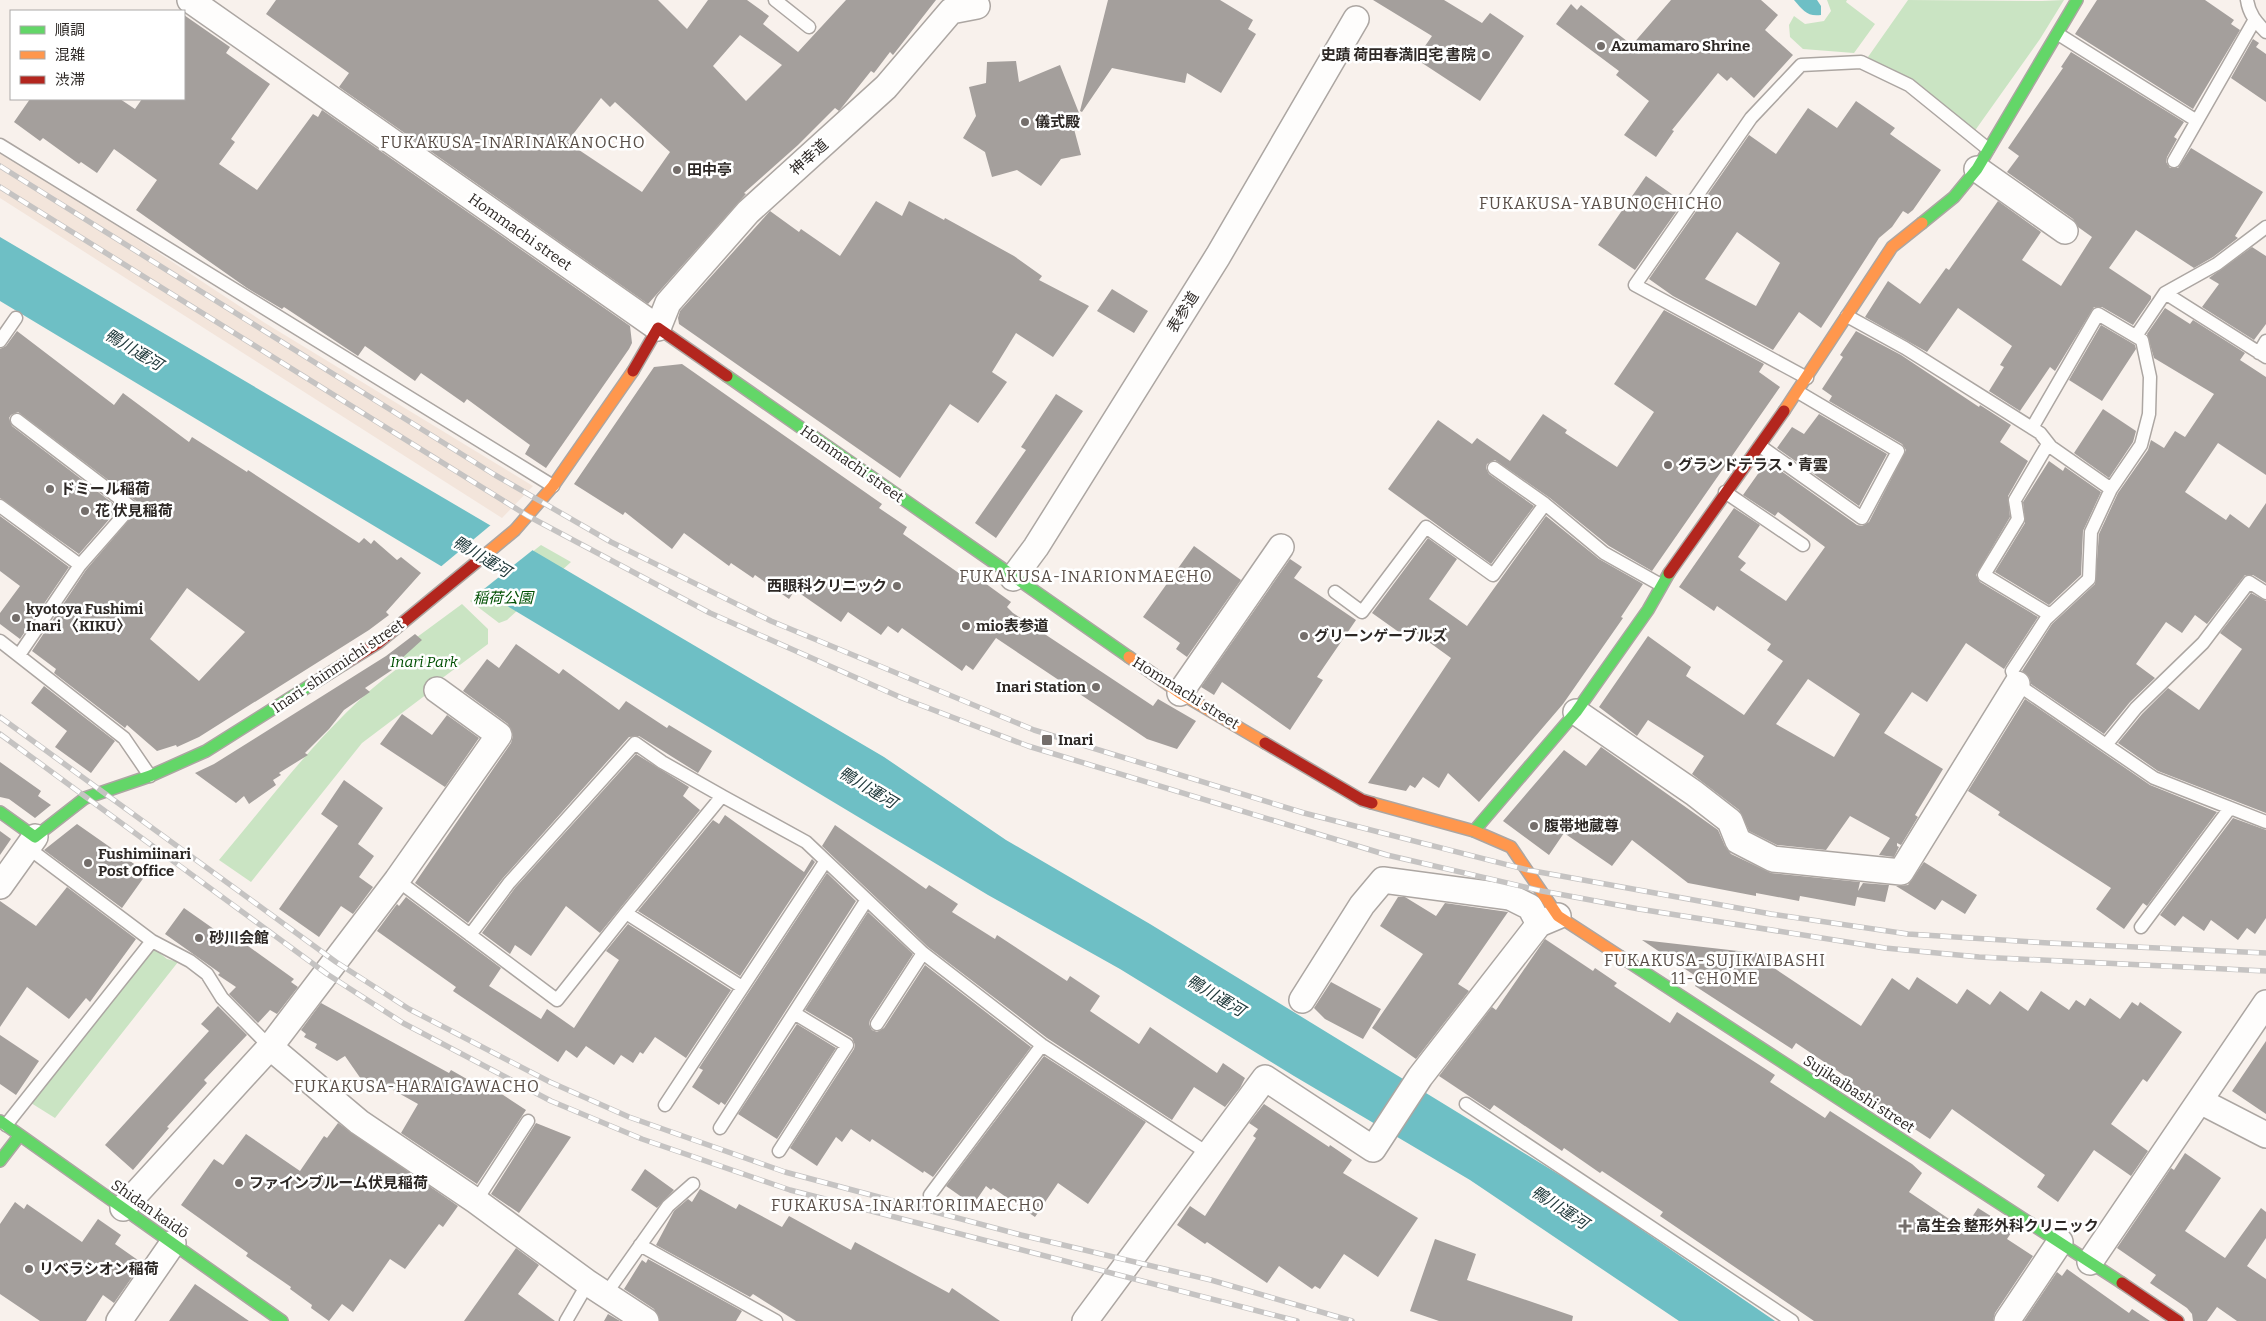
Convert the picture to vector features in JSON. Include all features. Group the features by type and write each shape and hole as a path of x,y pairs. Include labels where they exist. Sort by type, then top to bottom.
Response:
{"main road":[{"path":"1474,831 1576,712 1648,610 1661,585 1724,492 1760,446 1808,378 1892,247 1954,197 1982,159 2077,0"},
{"name":"Inari-shinmichi street","path":"31,842 85,798 150,776 206,751 378,643 515,530 553,486 642,357 658,328"},
{"name":"Hommachi street","path":"658,328 1180,693 1362,800 1474,831 1511,847 1535,881"},
{"path":"0,812 31,842"},
{"name":"Sujikaibashi street","path":"1535,881 1549,920 2060,1242 2178,1321"},
{"name":"Shidan kaidō","path":"3,1123 173,1243 275,1319"},
{"path":"0,1161 20,1135"}],"street":[{"name":"Hommachi street","path":"190,0 658,328"},
{"name":"神幸道","path":"658,328 668,303 748,212 886,87 949,5 977,6"},
{"name":"表参道","path":"1013,578 1036,547 1218,256 1356,19"},
{"path":"1982,159 2065,231"},
{"path":"1180,693 1281,547"},
{"path":"1576,712 1694,793 1730,821 1738,841 1773,859 1901,872 2017,684"},
{"path":"122,1208 270,1047 397,880 500,735 438,690"},
{"name":"Inari-shinmichi street","path":"0,886 31,842"},
{"path":"1085,1321 1265,1078 1373,1149 1420,1078 1549,920 1530,907 1510,897 1383,880 1362,904 1302,1000"},
{"path":"2090,1262 2266,1004"},
{"path":"270,1047 359,1122 476,1201 597,1289 646,1321"},
{"path":"2200,1101 2266,1135"},
{"path":"2007,1321 2060,1242"},
{"path":"119,1321 173,1243"}],"lane":[{"path":"775,0 809,28"},
{"path":"2247,0 2248,9 2254,21 2266,32"},
{"path":"2174,160 2254,21"},
{"path":"2058,34 2197,121"},
{"path":"1808,378 1635,285 1751,118 1801,65 1862,62 1909,85 1982,159"},
{"path":"0,145 553,486"},
{"path":"2136,336 2165,293 2217,264 2266,227"},
{"path":"2165,293 2262,355 2266,341"},
{"path":"2032,428 2098,314 2142,340 2150,377 2149,414 2141,445 2111,490 2091,532 2089,579 2050,615 2012,671 2017,684 2154,778 2266,822"},
{"path":"1847,316 1905,348 2040,433 2048,444 2111,490"},
{"path":"0,341 16,318"},
{"path":"1760,446 1862,518 1898,451 1798,392"},
{"path":"17,420 131,507 80,565 19,655"},
{"path":"2048,444 2015,500 2018,519 1984,574 2050,615"},
{"path":"1494,468 1545,504 1604,553 1661,585"},
{"path":"1724,492 1803,544"},
{"path":"1335,592 1362,612 1426,527 1493,575 1545,504"},
{"path":"0,506 80,565"},
{"path":"2106,745 2136,708 2203,642 2249,582 2266,593"},
{"path":"0,641 124,738 150,776"},
{"path":"470,935 508,883 635,743 662,762 806,842 922,953 1042,1045 1208,1154"},
{"path":"397,880 557,1000 722,796"},
{"path":"2141,927 2230,808"},
{"path":"31,842 152,941 190,961 207,974 222,998 270,1047"},
{"path":"665,1105 825,862"},
{"path":"720,1128 866,901"},
{"path":"626,913 742,988"},
{"path":"3,1123 152,941"},
{"path":"877,1024 922,953"},
{"path":"779,1151 847,1046 794,1014"},
{"path":"930,1195 1042,1045"},
{"path":"1466,1104 1792,1321"},
{"path":"476,1201 528,1121"},
{"path":"566,1321 640,1246 668,1206 693,1184"},
{"path":"640,1246 776,1321"}],"shaded area":[{"path":"0,153 104,217 265,323 533,486 502,518 0,198"}],"green space":[{"path":"1827,0 1847,0 1846,2 1875,24 1854,53 1803,49 1790,37 1789,25 1794,16 1805,24 1824,21 1831,11"},
{"path":"1908,0 2064,0 2040,39 1969,139 1868,57"},
{"name":"稲荷公園","path":"541,545 571,562 507,620 499,623 470,601"},
{"name":"Inari Park","path":"462,604 488,629 488,644 437,682 427,694 362,743 251,882 219,860 325,734 373,688 398,668 390,657"},
{"path":"152,947 167,959 178,962 55,1118 31,1103"}],"water":[{"path":"1794,0 1817,0 1821,6 1821,15 1809,14"},
{"name":"鴨川運河","path":"0,237 884,757 1006,840 1150,924 1581,1188 1775,1321 1679,1321 1470,1180 1294,1076 1120,969 988,895 0,301"}],"pier":[{"path":"492,524 534,549 479,593 438,569"}],"building":[{"path":"276,0 658,0 687,29 708,0 747,0 769,16 763,24 798,52 846,0 936,0 893,55 890,52 874,73 871,71 839,111 835,108 798,145 744,193 746,194 648,304 339,87 349,73 266,14","holes":["740,35 782,65 746,101 713,66","601,98 610,107 615,102 670,152 642,192 567,142"]},
{"path":"1108,0 1220,0 1253,20 1248,29 1256,34 1221,93 1187,73 1185,83 1112,68 1082,112 1080,111"},
{"path":"1373,0 1444,0 1482,23 1490,13 1524,36 1480,101 1416,59 1432,36"},
{"path":"1671,0 1761,0 1778,15 1765,30 1793,55 1754,98 1731,77 1727,81 1718,73 1672,130 1674,131 1656,157 1624,135 1649,101 1616,75 1619,71 1556,24 1571,4 1577,10 1581,5 1632,45"},
{"path":"2097,0 2205,0 2234,20 2231,24 2240,30 2193,109 2075,34"},
{"path":"185,16 230,47 226,53 270,84 231,139 235,142 219,164 257,190 313,114 318,117 322,110 630,326 632,343 546,468 525,454 530,445 467,399 464,403 421,373 415,381 365,346 358,356 284,307 282,309 247,288 136,210 157,180 114,149 97,173 81,162 79,164 43,138 40,141 14,122 29,100 122,100 135,109 141,100 185,100"},
{"path":"2253,39 2259,43 2256,47 2266,54 2266,102 2231,78"},
{"path":"2071,52 2184,122 2174,137 2177,139 2167,157 2166,162 2170,168 2178,168 2191,148 2263,192 2235,236 2238,238 2213,257 2194,268 2136,230 2109,268 2151,296 2151,299 2133,325 2102,307 2094,307 2055,371 2050,367 2020,411 1989,391 2004,367 2000,365 2012,346 1958,308 1927,352 1865,317 1888,281 1920,304 1946,268 1949,270 1998,201 2041,232 2022,260 2061,286 2092,237 2078,227 2073,219 2007,172 2019,156 2008,148 2063,68 2061,67"},
{"name":"儀式殿","path":"1016,61 1019,82 1060,65 1081,118 1074,129 1081,155 1061,159 1041,186 1017,170 992,177 985,152 963,138 976,116 969,87 986,83 987,62"},
{"path":"1856,101 1895,128 1890,134 1941,170 1913,210 1908,214 1903,211 1892,227 1879,238 1821,328 1799,312 1773,350 1673,296 1649,279 1749,135 1776,154 1808,108 1837,128","holes":["1737,232 1780,263 1756,306 1705,279"]},
{"path":"1646,176 1683,202 1635,270 1598,245"},
{"path":"876,201 902,216 909,201 944,220 945,218 1014,256 1042,276 1039,280 1089,306 1053,357 1016,333 992,372 1007,382 978,423 950,404 900,478 679,324 678,318 680,311 770,211 799,232 801,229 840,256"},
{"path":"2252,247 2266,256 2266,324 2254,340 2202,307 2219,284 2209,278"},
{"path":"1112,289 1148,311 1134,333 1097,311"},
{"path":"2165,308 2190,324 2193,320 2245,353 2240,360 2266,377 2266,475 2218,443 2185,492 2226,520 2230,514 2249,528 2266,503 2266,583 2253,575 2245,575 2207,624 2195,615 2182,633 2166,622 2136,664 2155,678 2130,702 2104,734 2031,684 2029,677 2022,671 2052,624 2095,584 2099,534 2118,493 2148,450 2151,440 2164,448 2175,431 2185,437 2214,394 2154,358 2147,334"},
{"path":"1664,310 1764,364 1759,372 1780,387 1652,571 1609,546 1550,498 1495,460 1487,464 1486,468 1489,474 1534,506 1491,564 1388,489 1438,420 1472,444 1477,438 1510,461 1543,414 1567,430 1565,433 1617,467 1654,412 1614,384"},
{"path":"2101,325 2135,345 2136,349 2102,401 2069,380"},
{"path":"17,331 114,405 123,393 189,442 192,437 247,472 248,470 359,543 364,538 371,544 374,540 397,560 401,557 421,573 386,612 389,615 369,630 199,737 177,747 176,745 157,751 127,725 125,728 54,673 56,669 32,651 86,570 139,508 136,501 18,412 9,418 12,426 119,508 79,554 0,498 0,349 6,346","holes":["187,588 245,632 199,681 150,639"]},
{"path":"1856,331 1901,355 1979,407 1980,405 2011,425 2000,442 2028,461 2008,496 2010,517 1976,575 1980,582 2038,617 2004,669 1966,643 1927,702 1912,692 1884,733 1943,769 1915,815 1918,817 1901,845 1897,843 1899,847 1894,857 1879,855 1890,838 1850,816 1826,850 1777,845 1749,831 1739,810 1692,774 1704,756 1648,720 1637,736 1599,707 1648,636 1691,667 1686,676 1744,715 1783,661 1767,650 1771,644 1717,606 1714,611 1679,587 1734,508 1760,525 1738,557 1746,563 1740,570 1786,601 1825,547 1778,512 1775,516 1743,495 1767,461 1857,525 1862,526 1869,522 1906,450 1902,444 1829,401 1832,396 1822,389 1843,357 1840,355","holes":["1808,679 1860,714 1834,757 1776,724"]},
{"path":"682,364 882,504 879,508 907,527 903,534 963,576 967,570 1011,602 1007,607 1013,613 1153,706 1158,699 1196,721 1177,749 1147,739 996,638 973,670 966,665 962,671 902,628 898,633 888,626 881,635 848,612 841,622 795,590 789,599 755,575 753,578 731,563 729,566 684,533 672,549 625,512 623,515 574,484 654,367"},
{"path":"1056,394 1083,411 996,538 975,523 1026,450 1021,447"},
{"path":"2103,409 2136,431 2133,442 2109,478 2074,453"},
{"path":"1819,414 1887,454 1859,506 1777,448 1792,427 1804,434"},
{"path":"2049,461 2063,471 2065,467 2101,492 2083,531 2081,575 2049,605 1995,572 2025,523 2023,502"},
{"path":"0,516 69,567 20,639 0,624 0,613 20,586 0,571"},
{"path":"1546,516 1599,559 1643,584 1621,617 1623,618 1563,704 1479,802 1448,773 1439,788 1423,777 1415,788 1410,785 1406,791 1368,783 1451,658 1408,627 1403,635 1372,613 1428,538 1457,559 1429,599 1467,626"},
{"path":"1194,546 1241,580 1187,657 1176,649 1180,643 1143,617"},
{"path":"1290,559 1302,567 1294,578 1356,620 1317,677 1323,680 1290,730 1222,682 1214,695 1201,687"},
{"path":"2251,593 2266,601 2266,813 2158,771 2118,743 2142,714 2168,688 2199,710 2242,649 2220,633"},
{"path":"415,634 422,640 391,668 392,670 365,688 370,692 344,710 329,729 305,753 308,755 279,773 281,775 273,780 276,785 249,804 244,796 236,803 195,773 214,764 386,656"},
{"path":"516,644 559,674 563,669 619,710 626,701 667,728 669,725 712,751 698,773 639,736 629,737 503,878 468,923 415,883 511,743 513,736 508,724 463,691 487,659 499,668"},
{"path":"44,686 115,741 91,773 55,747 67,731 31,703"},
{"path":"2025,699 2150,785 2217,812 2147,906 2143,903 2124,929 2096,909 2111,888 1998,815 2000,812 1968,791"},
{"path":"402,714 432,735 447,715 479,738 445,787 380,744"},
{"path":"1601,747 1718,830 1731,854 1771,873 1860,882 1858,891 1863,883 1889,885 1885,902 1857,897 1855,906 1800,896 1799,901 1756,893 1756,896 1688,883 1632,840 1612,866 1564,833 1549,855 1503,821 1564,750 1586,766"},
{"path":"636,754 689,787 683,796 700,810 600,933 566,906 531,956 515,945 510,954 482,933 515,888"},
{"path":"0,762 41,791 38,796 51,805 35,818 9,799 0,797"},
{"path":"344,780 383,808 358,844 374,856 359,877 373,887 353,914 341,906 319,937 279,909 338,826 321,814"},
{"path":"725,815 804,872 812,859 815,862 740,976 638,911 713,820 719,824"},
{"path":"2233,818 2266,830 2266,918 2255,934 2247,928 2238,940 2211,920 2204,931 2183,916 2175,926 2160,915"},
{"path":"77,824 147,873 122,908 44,850"},
{"path":"835,825 926,889 929,885 958,904 952,912 995,939 997,935 1067,981 1070,976 1100,996 1090,1011 1139,1044 1150,1027 1217,1073 1223,1063 1245,1078 1240,1088 1225,1107 1194,1087 1172,1120 1047,1038 928,947 822,846"},
{"path":"0,831 11,839 0,855"},
{"path":"1924,862 1977,895 1965,914 1942,900 1935,910 1896,886 1908,885"},
{"path":"827,873 856,901 725,1105 721,1102 719,1105 692,1087 703,1070 699,1068"},
{"path":"67,887 136,939 90,1002 86,998 69,1019 27,987 0,1027 0,901 36,926"},
{"path":"406,897 501,968 489,986 541,1019 547,1009 574,1028 619,960 606,951 628,924 731,990 686,1058 655,1037 643,1054 640,1052 633,1063 621,1055 614,1065 586,1046 577,1058 566,1050 558,1062 453,991 456,987 377,931 397,904 399,906"},
{"path":"1398,897 1405,897 1436,916 1445,903 1508,912 1458,984 1469,991 1416,1059 1372,1028 1423,954 1380,926"},
{"path":"184,908 238,946 241,941 294,979 291,982 298,987 277,1014 270,1010 258,1023 229,994 236,987 218,975 220,973 165,934"},
{"path":"868,912 913,954 870,1020 869,1024 872,1030 877,1032 884,1028 925,965 1031,1047 933,1177 924,1171 923,1173 872,1139 870,1142 851,1129 842,1142 836,1137 817,1166 790,1148 854,1049 855,1045 852,1038 805,1010"},
{"path":"1545,939 1593,971 1595,968 1617,983 1614,986 1670,1023 1677,1012 1775,1075 1770,1082 1825,1118 1830,1111 1912,1164 1922,1173 1909,1192 1964,1229 1978,1208 2013,1230 2007,1239 2033,1256 1995,1313 1993,1321 1814,1321 1660,1216 1663,1212 1602,1171 1600,1173 1564,1148 1562,1151 1494,1105 1490,1110 1439,1076 1492,1007 1496,1010"},
{"path":"1642,940 1782,956 1774,968 1861,1026 1892,978 1909,990 1917,977 1957,1004 1967,989 1990,1005 2000,991 2028,1011 2041,991 2069,1010 2076,1000 2085,1006 2090,998 2120,1019 2132,1002 2138,1006 2140,1002 2182,1032 2147,1082 2143,1079 2111,1124 2148,1151 2131,1176 2094,1150 2058,1202 2037,1187 2045,1175 1952,1109 1930,1139 1847,1085 1851,1080 1796,1043 1792,1049 1695,986 1700,979"},
{"path":"1331,982 1381,1009 1363,1039 1325,1019 1314,1008"},
{"path":"321,1003 449,1073 451,1070 488,1091 491,1087 526,1110 477,1184 401,1133 418,1104 377,1081 361,1079 345,1056 337,1061 315,1048 317,1044 304,1037 306,1034 301,1030"},
{"path":"218,1006 247,1035 204,1080 207,1083 167,1127 169,1128 133,1170 105,1145 209,1031 201,1024"},
{"path":"797,1024 836,1048 777,1139 738,1114"},
{"path":"0,1035 39,1061 16,1095 0,1084"},
{"path":"2266,1041 2266,1114 2232,1091"},
{"path":"1044,1056 1146,1122 1088,1204 1058,1183 1035,1217 993,1188 991,1190 986,1186 973,1205 946,1186"},
{"path":"1264,1104 1352,1160 1343,1173 1418,1218 1378,1277 1344,1254 1320,1289 1315,1286 1312,1289 1279,1266 1267,1283 1207,1242 1205,1244 1177,1225 1190,1206 1205,1216 1256,1138 1253,1136 1258,1129 1249,1123"},
{"path":"338,1123 458,1206 443,1227 439,1224 405,1269 390,1259 353,1312 342,1304 329,1321 311,1308 312,1305 290,1289 291,1287 246,1256 248,1253 181,1205 214,1159 223,1165 246,1134 300,1171 324,1136 327,1138"},
{"path":"536,1123 571,1137 519,1213 491,1194"},
{"path":"2185,1153 2221,1178 2185,1231 2225,1258 2261,1208 2266,1212 2266,1238 2247,1266 2266,1279 2266,1321 2237,1321 2217,1307 2207,1321 2193,1321 2192,1314 2187,1308 2150,1283 2156,1275 2117,1248 2171,1168 2174,1170"},
{"path":"645,1169 674,1190 657,1208 631,1190"},
{"path":"700,1189 736,1209 739,1204 782,1227 789,1216 851,1250 855,1242 949,1293 952,1288 1000,1321 796,1321 753,1294 750,1297 656,1245 674,1211 688,1199 692,1202"},
{"path":"15,1202 24,1209 27,1204 82,1242 98,1219 121,1235 115,1244 142,1263 114,1303 103,1295 86,1321 40,1321 0,1294 0,1224"},
{"path":"1435,1239 1476,1254 1467,1280 1573,1316 1572,1321 1439,1321 1410,1311"},
{"path":"516,1248 539,1265 518,1294 555,1321 464,1321"},
{"path":"648,1259 742,1311 736,1321 660,1321 654,1309 624,1289 642,1260 646,1263"},
{"path":"2067,1269 2129,1313 2132,1309 2150,1321 2024,1321 2057,1272 2062,1276"},
{"path":"195,1284 249,1321 169,1321"},
{"path":"608,1314 620,1321 604,1321"}],"railway":[{"path":"0,166 495,475 611,542 771,621 1034,730 1304,813 1528,870 1771,914 1908,934 2049,943 2266,953"},
{"path":"0,187 528,516 710,613 902,698 1028,746 1387,855 1542,891 1639,909 1885,948 1979,957 2266,971"},
{"path":"0,717 336,962 409,1009 550,1082 629,1117 785,1172 1021,1235 1211,1280 1352,1321"},
{"path":"0,734 327,974 403,1023 551,1101 642,1139 790,1190 1297,1321"}],"traffic: fast":[{"path":"1922,223 1954,197 1977,169 2077,0"},
{"path":"727,376 1129,657"},
{"path":"1474,831 1576,712 1648,610 1669,573"},
{"path":"0,812 35,837 85,798 150,776 206,751 344,664"},
{"path":"1621,957 2122,1283"},
{"path":"0,1121 282,1321"},
{"path":"0,1161 20,1135"}],"traffic: slow":[{"path":"1784,411 1892,247 1922,223"},
{"path":"479,560 515,530 553,486 633,371"},
{"path":"1129,657 1180,693 1265,743"},
{"path":"1372,803 1474,831 1511,847 1558,916 1621,957"}],"traffic: jam":[{"path":"633,371 658,328 727,376"},
{"path":"1669,573 1784,411"},
{"path":"344,664 378,643 479,560"},
{"path":"1265,743 1362,800 1372,803"},
{"path":"2122,1283 2178,1321"}],"place":[{"name":"Azumamaro Shrine","path":"1601,46"},
{"name":"史蹟 荷田春満旧宅 書院","path":"1486,55"},
{"name":"儀式殿","path":"1025,122"},
{"name":"田中亭","path":"677,170"},
{"name":"グランドテラス・青雲","path":"1668,465"},
{"name":"ドミール稲荷","path":"50,489"},
{"name":"花 伏見稲荷","path":"85,511"},
{"name":"西眼科クリニック","path":"897,586"},
{"name":"kyotoya Fushimi Inari 〈KIKU〉","path":"16,618"},
{"name":"mio表参道","path":"966,626"},
{"name":"グリーンゲーブルズ","path":"1304,636"},
{"name":"Inari Station","path":"1096,687"},
{"name":"Inari","path":"1047,740"},
{"name":"腹帯地蔵尊","path":"1534,826"},
{"name":"Fushimiinari Post Office","path":"88,863"},
{"name":"砂川会館","path":"199,938"},
{"name":"ファインブルーム伏見稲荷","path":"239,1183"},
{"name":"高生会 整形外科クリニック","path":"1905,1226"},
{"name":"リベラシオン稲荷","path":"29,1269"}],"district":[{"name":"FUKAKUSA-INARINAKANOCHO","path":"513,142"},
{"name":"FUKAKUSA-YABUNOCHICHO","path":"1601,203"},
{"name":"FUKAKUSA-INARIONMAECHO","path":"1086,576"},
{"name":"FUKAKUSA-SUJIKAIBASHI 11-CHOME","path":"1715,969"},
{"name":"FUKAKUSA-HARAIGAWACHO","path":"417,1086"},
{"name":"FUKAKUSA-INARITORIIMAECHO","path":"908,1205"}]}
